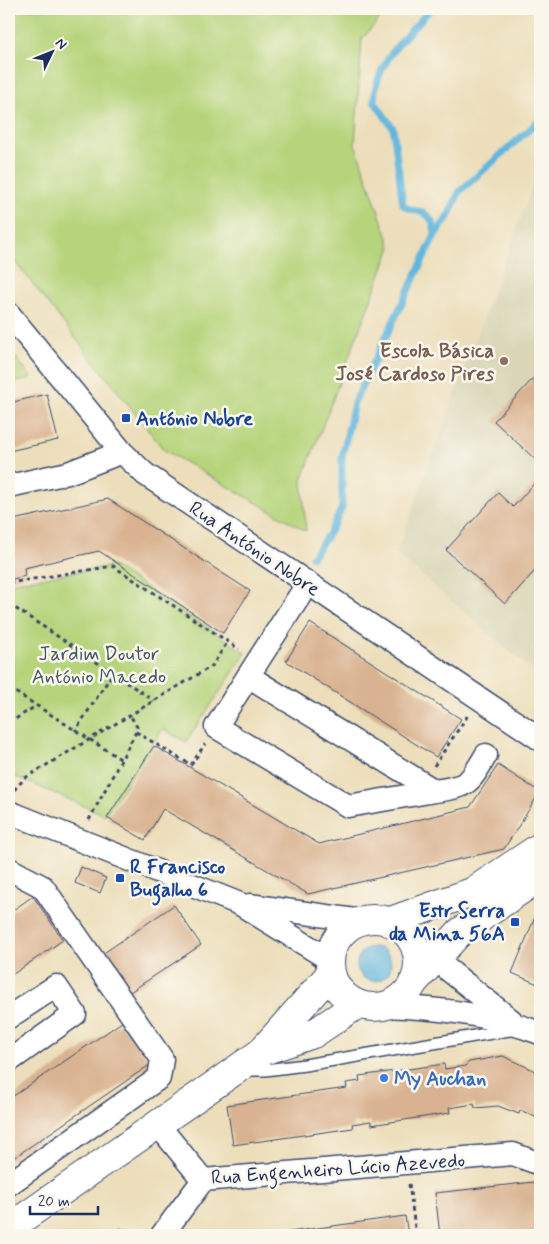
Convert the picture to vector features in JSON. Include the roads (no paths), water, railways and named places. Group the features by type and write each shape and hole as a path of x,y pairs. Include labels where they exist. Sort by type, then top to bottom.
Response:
{"street":[{"name":"Rua António Nobre","path":"9,314 122,452 145,474 540,739"},
{"path":"9,486 68,473 122,452"},
{"path":"308,583 216,727 348,806 429,787 460,787 472,778 486,755"},
{"path":"253,669 429,787"},
{"path":"11,803 78,840 240,904 330,966"},
{"path":"527,1028 444,1008 371,1005 346,997 336,986 330,966 333,947 340,935 350,926 375,921 472,892 540,847"},
{"path":"9,872 11,870 43,887 162,1059 159,1078 9,1184"},
{"path":"9,1228 260,1053 313,1034 371,1005 396,1001 406,994 413,983 460,932 540,878"},
{"path":"240,904 375,921 402,929 412,941 527,1028"},
{"path":"412,941 418,958 413,983"},
{"path":"260,1053 330,966"},
{"path":"9,1017 56,986 75,1014 9,1061"},
{"name":"Rua Engenheiro Lúcio Azevedo","path":"158,1125 203,1180 513,1154 540,1164"},
{"path":"162,1235 203,1180"}],"lane":[{"path":"236,1069 265,1070 305,1065 527,1028"}],"water":[{"path":"374,947 381,948 386,952 390,957 390,971 386,976 381,980 374,981 367,980 362,976 358,971 357,964 358,957 362,952 367,948"}],"waterway":[{"path":"312,557 330,532 342,508 342,457 354,403 435,235 434,226 427,215 403,205 393,128 374,101 376,87 386,62 403,39 431,9"},
{"path":"435,235 448,217 459,192 540,120"}],"place":[{"name":"Escola Básica José Cardoso Pires","path":"504,361"},
{"name":"António Nobre","path":"126,418"},
{"name":"R Francisco Bugalho 6","path":"120,878"},
{"name":"Estr Serra da Mina 56A","path":"515,922"},
{"name":"My Auchan","path":"384,1078"}],"park label":[{"name":"Jardim Doutor António Macedo","path":"99,664"}]}
